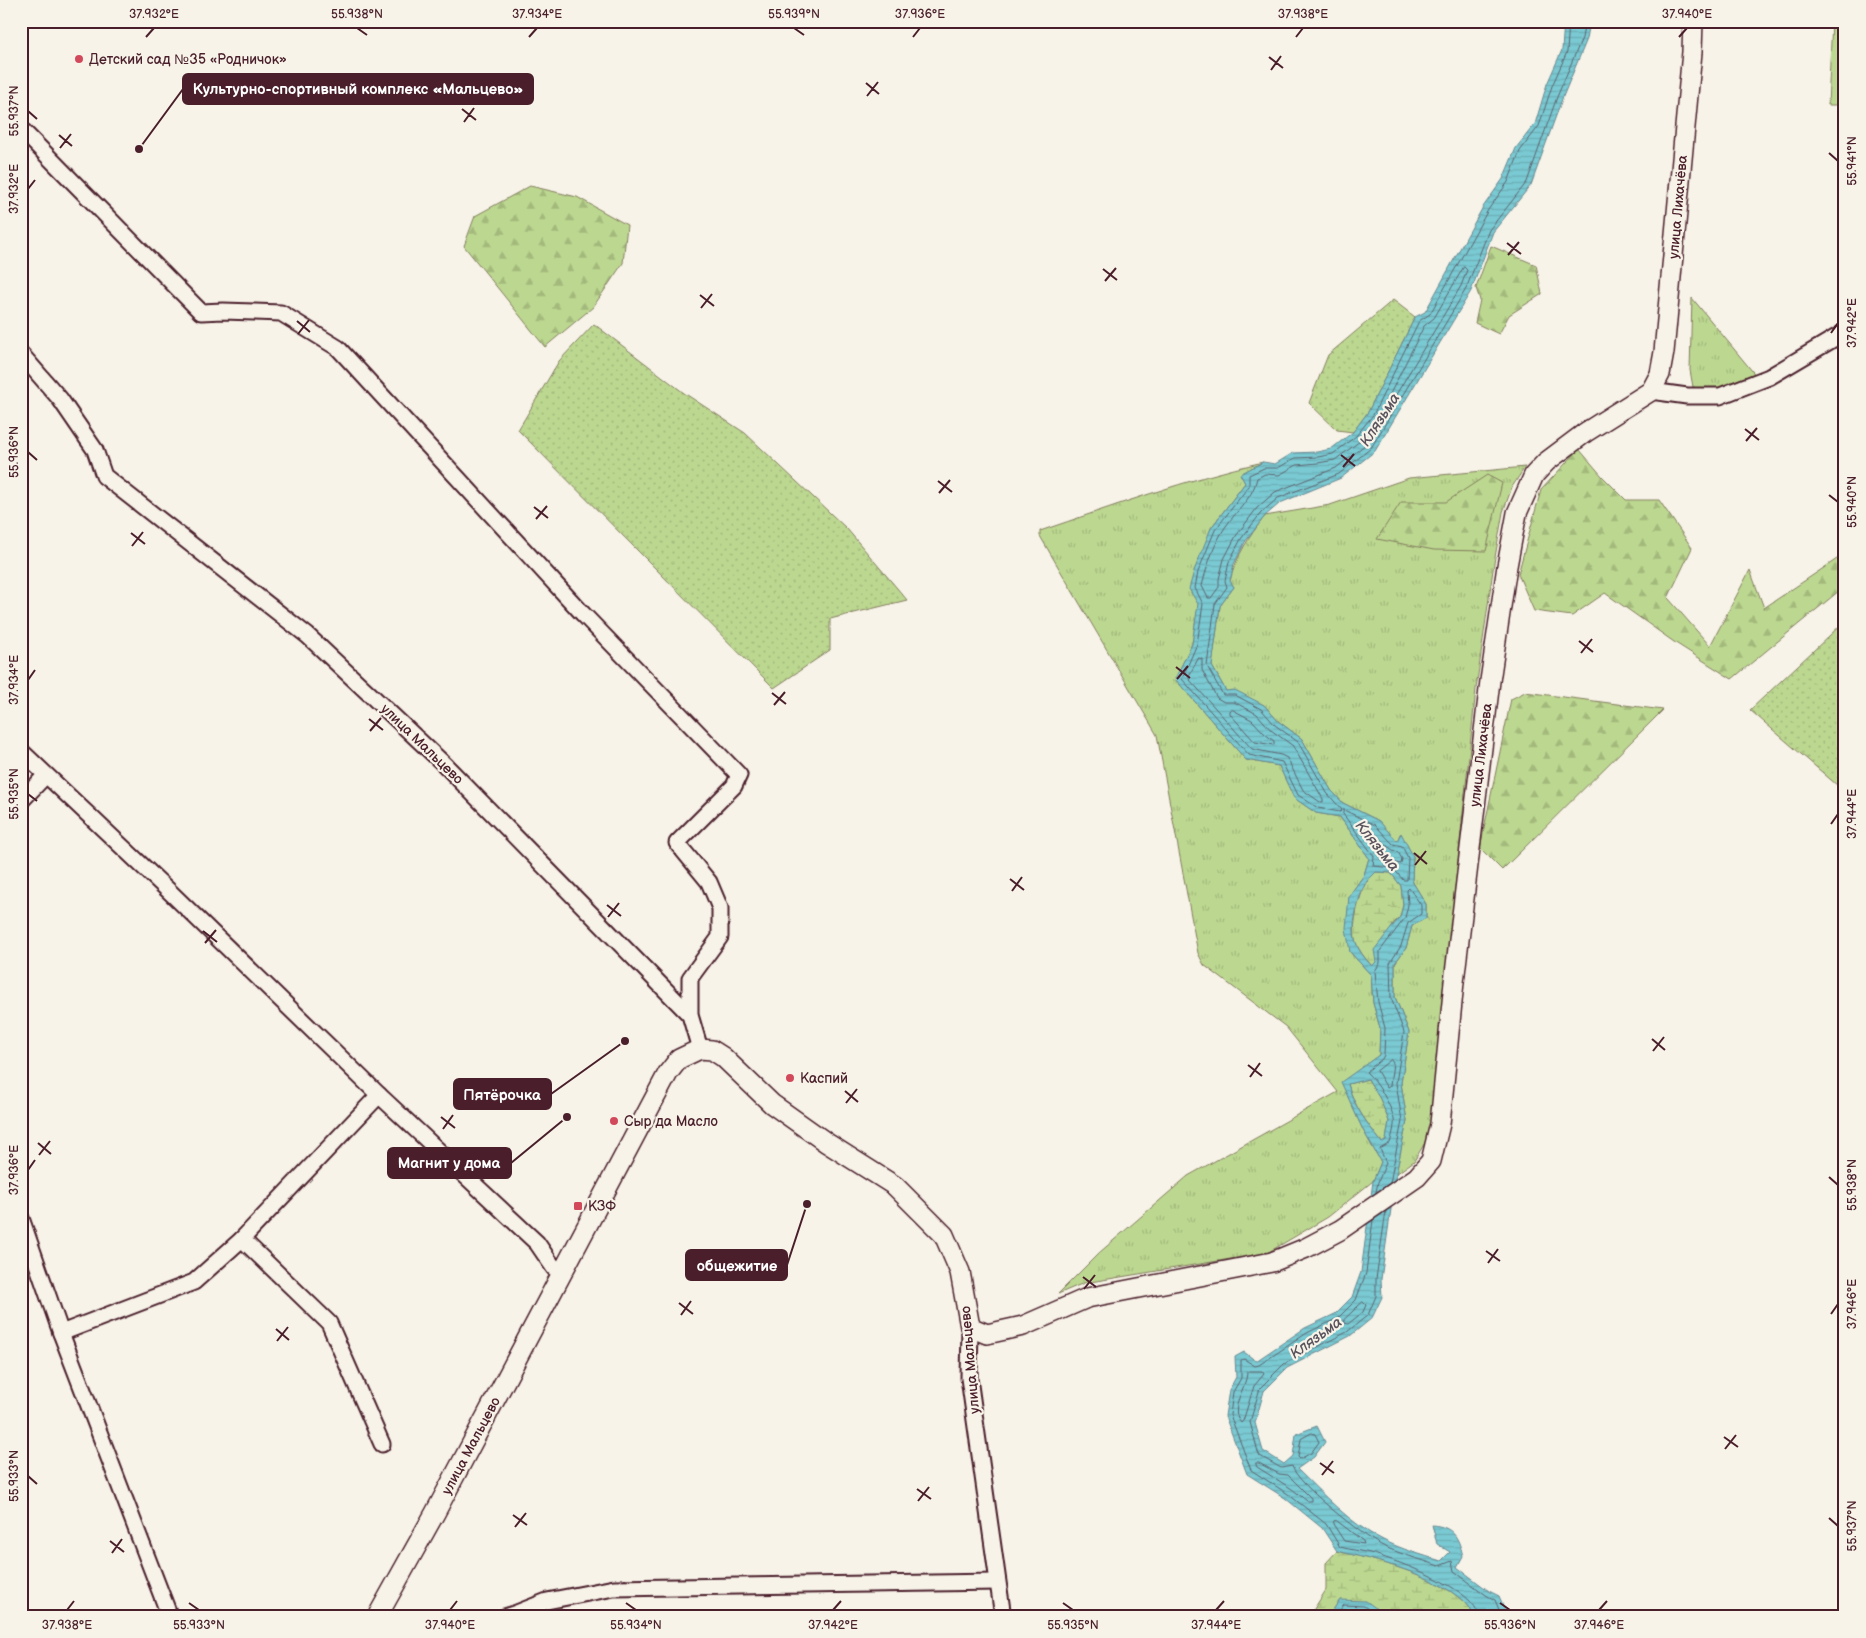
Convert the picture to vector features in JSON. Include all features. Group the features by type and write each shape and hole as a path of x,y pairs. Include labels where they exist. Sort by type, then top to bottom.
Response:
{"street":[{"name":"улица Лихачёва","path":"970,1327 987,1334 1022,1326 1087,1298 1272,1262 1306,1248 1340,1230 1417,1177 1431,1161 1440,1124 1454,982 1490,682 1507,566 1517,513 1534,475 1546,462 1586,432 1651,392 1660,374 1664,352 1692,52 1693,21"},
{"path":"21,129 201,312 282,313 338,348 583,614 739,775 734,786 677,843 709,882 720,908 720,937 690,978 690,1014"},
{"path":"1651,392 1687,396 1720,396 1769,377 1845,332"},
{"name":"улица Мальцево","path":"21,354 60,399 95,450 104,476 308,636 445,765 690,1014 700,1049"},
{"path":"21,752 379,1095 537,1243 554,1268 562,1273"},
{"path":"21,801 46,775"},
{"name":"улица Мальцево","path":"377,1617 435,1513 668,1073 679,1059 700,1049 712,1050 723,1057 772,1104 894,1186 944,1235 960,1272 970,1327 969,1378 1003,1617"},
{"path":"62,1333 194,1282 242,1239 379,1095"},
{"path":"21,1218 62,1333 170,1617"},
{"path":"242,1239 329,1323 382,1444"},
{"path":"504,1617 547,1601 614,1588 997,1582"}],"green space":[{"path":"1832,21 1845,21 1845,105 1828,105"},
{"path":"530,186 577,197 627,225 623,263 593,307 545,347 464,246 475,216"},
{"path":"1491,246 1536,265 1542,294 1509,315 1499,334 1475,323 1480,300 1476,288"},
{"path":"1692,298 1757,377 1714,391 1693,387 1690,370"},
{"path":"1393,300 1415,317 1368,412 1353,432 1337,430 1309,403 1328,355"},
{"path":"594,324 684,393 745,433 847,529 907,600 830,619 830,650 774,688 518,430 559,361"},
{"path":"1579,449 1626,500 1659,500 1692,548 1668,598 1710,646 1750,570 1764,608 1840,557 1845,567 1845,586 1732,679 1674,642 1605,593 1572,616 1534,611 1518,574 1541,490"},
{"path":"1263,462 1241,474 1245,483 1211,528 1192,644 1175,679 1246,760 1279,766 1294,798 1316,813 1340,817 1369,858 1364,875 1349,896 1350,952 1371,975 1373,1003 1380,1028 1379,1055 1342,1083 1363,1130 1381,1162 1373,1181 1328,1217 1267,1253 1084,1283 1058,1294 1099,1253 1188,1176 1338,1092 1286,1027 1204,965 1198,953 1157,735 1040,536 1040,531 1123,503 1206,476"},
{"path":"1525,467 1512,487 1503,512 1494,563 1476,689 1429,1136 1414,1161 1396,1174 1407,1121 1401,1083 1409,1032 1395,997 1395,963 1406,948 1412,926 1426,918 1426,904 1412,881 1413,856 1400,834 1397,842 1379,821 1343,803 1331,790 1302,739 1278,721 1264,705 1226,691 1212,666 1220,606 1234,587 1230,581 1239,555 1265,516 1330,505 1409,478"},
{"path":"1487,475 1502,483 1486,551 1434,550 1377,539 1401,502 1446,502"},
{"path":"1845,621 1845,792 1750,710"},
{"path":"1525,692 1663,710 1502,870 1480,848 1511,699"},
{"path":"1376,872 1391,873 1401,886 1403,905 1400,917 1394,923 1376,962 1372,966 1358,946 1355,939 1354,925 1362,893"},
{"path":"1368,1079 1380,1099 1389,1121 1386,1141 1382,1143 1358,1108 1348,1084"},
{"path":"1337,1551 1403,1569 1436,1583 1451,1591 1463,1601 1476,1617 1385,1617 1384,1614 1340,1600 1328,1617 1313,1617 1314,1609 1326,1590 1326,1563"}],"water":[{"name":"Клязьма","path":"1564,21 1590,21 1587,39 1562,99 1531,185 1493,232 1471,291 1375,451 1341,478 1280,503 1265,516 1245,542 1234,564 1230,581 1234,587 1220,606 1212,666 1226,691 1235,690 1264,705 1278,721 1302,739 1331,790 1343,803 1379,821 1397,841 1401,833 1413,856 1412,881 1426,904 1426,918 1412,926 1406,948 1395,963 1395,997 1409,1032 1401,1083 1407,1121 1396,1174 1381,1279 1382,1297 1372,1318 1350,1336 1287,1368 1264,1391 1255,1423 1263,1451 1284,1464 1293,1456 1296,1434 1317,1426 1325,1442 1314,1457 1297,1469 1337,1508 1359,1526 1383,1540 1441,1561 1450,1552 1437,1544 1432,1525 1450,1530 1457,1538 1463,1556 1457,1567 1489,1591 1499,1596 1508,1617 1476,1617 1463,1601 1451,1591 1436,1583 1403,1569 1337,1551 1322,1528 1285,1498 1247,1474 1225,1416 1229,1390 1236,1377 1235,1357 1244,1352 1256,1361 1305,1328 1335,1314 1352,1297 1361,1272 1373,1181 1381,1162 1363,1130 1341,1082 1379,1055 1380,1028 1373,1003 1371,975 1350,952 1346,928 1349,896 1364,875 1369,858 1340,817 1316,813 1294,798 1279,766 1246,760 1175,679 1192,644 1198,604 1189,589 1194,571 1211,528 1245,483 1240,474 1263,462 1275,464 1293,453 1317,452 1331,449 1353,432 1368,412 1415,317 1425,312 1483,207 1503,179 1516,148 1535,124 1547,84 1562,50","holes":["1376,872 1391,873 1401,886 1403,905 1400,917 1374,950 1376,962 1372,966 1358,946 1355,939 1354,925 1361,893 1367,881","1368,1079 1380,1099 1389,1121 1386,1140 1382,1143 1358,1108 1348,1084"]},
{"path":"1340,1600 1366,1601 1384,1614 1385,1617 1328,1617"}],"place":[{"name":"Детский сад №35 «Родничок»","path":"79,59"},
{"name":"Культурно-спортивный комплекс «Мальцево»","path":"139,149"},
{"name":"Пятёрочка","path":"625,1041"},
{"name":"Каспий","path":"790,1078"},
{"name":"Магнит у дома","path":"567,1117"},
{"name":"Сыр да Масло","path":"614,1121"},
{"name":"общежитие","path":"807,1204"},
{"name":"КЗФ","path":"578,1206"}]}
